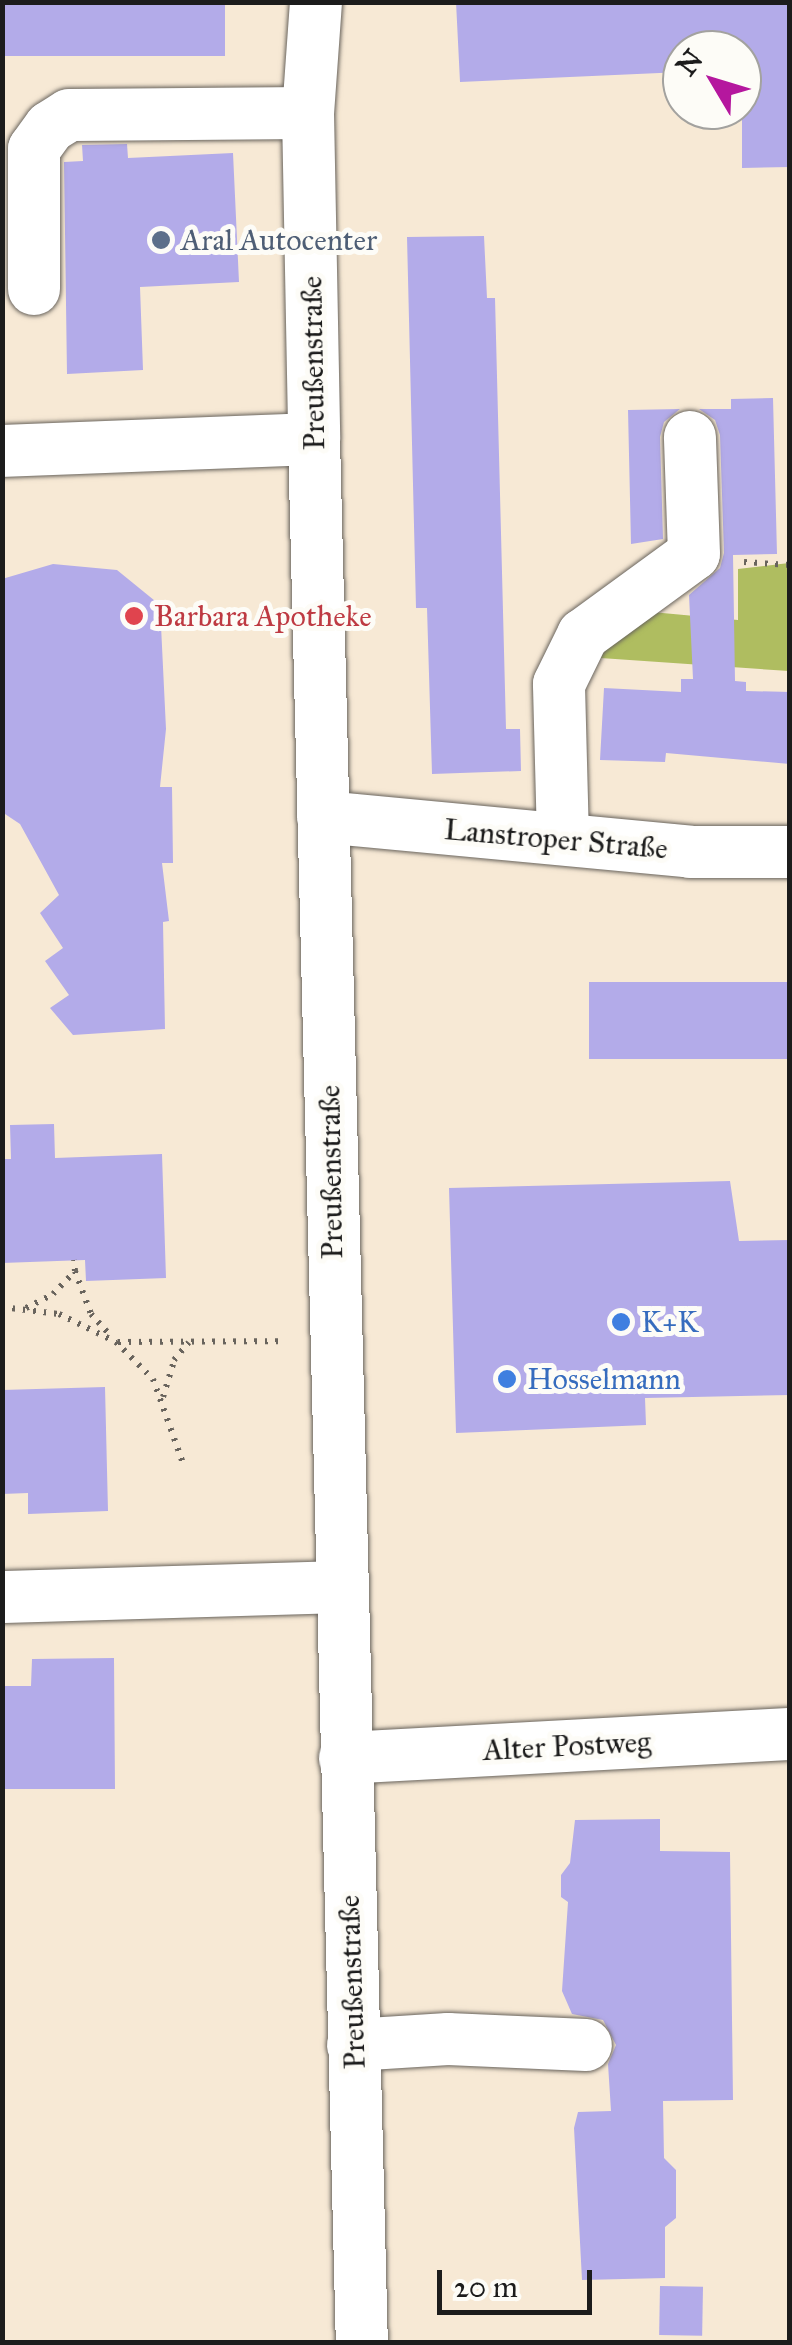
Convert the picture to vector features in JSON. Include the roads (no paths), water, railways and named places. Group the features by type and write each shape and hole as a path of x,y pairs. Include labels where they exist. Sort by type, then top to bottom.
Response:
{"street":[{"name":"Preußenstraße","path":"316,2 308,113 314,439 362,2342"},
{"path":"34,289 34,149 50,127 69,115 308,113"},
{"path":"563,839 559,684 583,635 694,554 690,438"},
{"path":"2,451 314,439"},
{"name":"Lanstroper Straße","path":"323,817 690,852 790,852"},
{"path":"2,1597 341,1586"},
{"name":"Alter Postweg","path":"346,1758 790,1734"},
{"path":"353,2045 448,2039 586,2045"}],"place":[{"name":"Aral Autocenter","path":"161,240"},
{"name":"Barbara Apotheke","path":"134,616"},
{"name":"K+K","path":"621,1322"},
{"name":"Hosselmann","path":"507,1379"}]}
